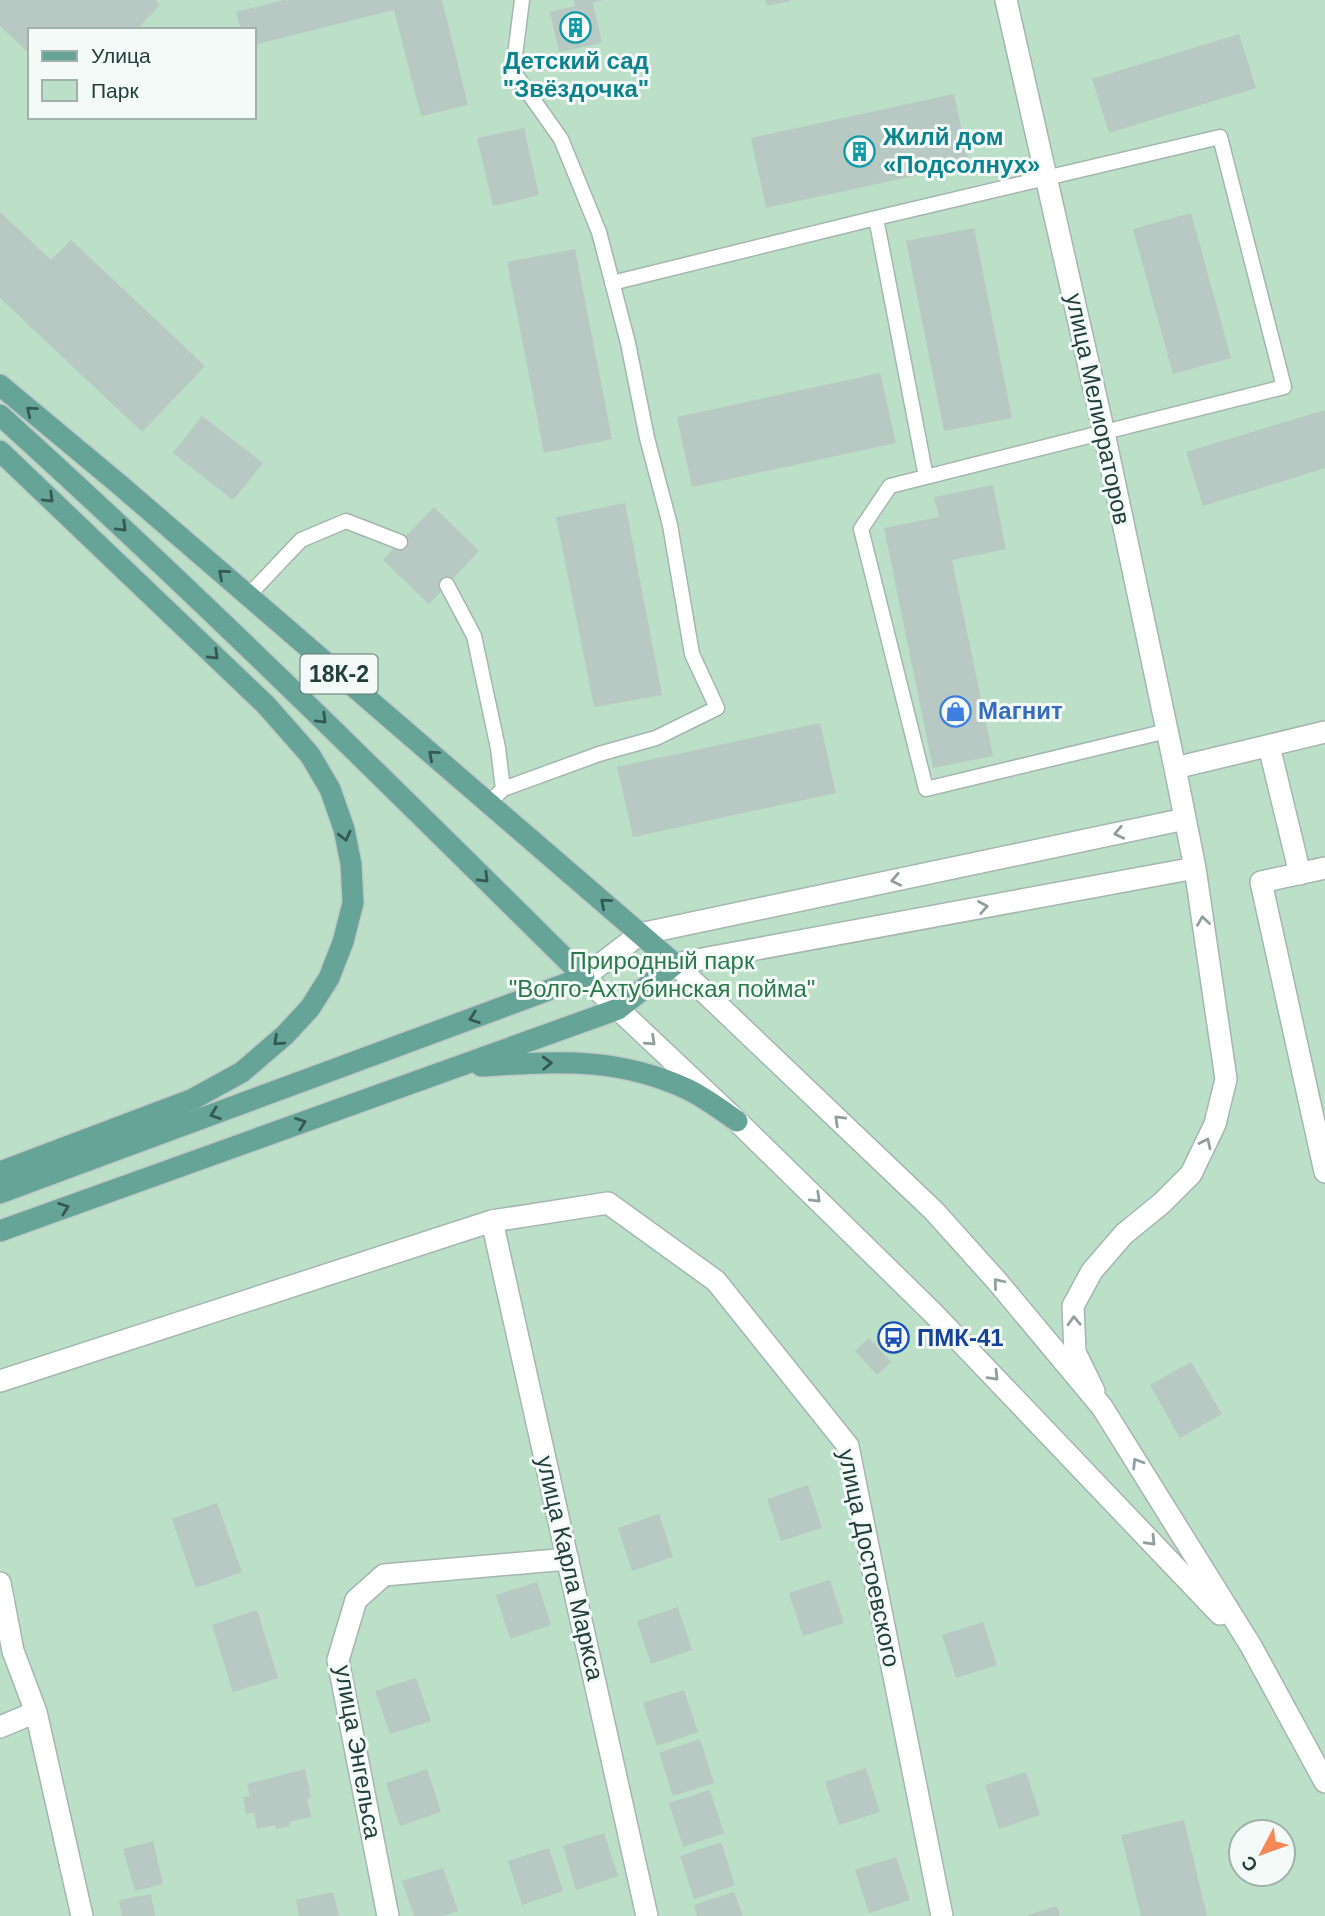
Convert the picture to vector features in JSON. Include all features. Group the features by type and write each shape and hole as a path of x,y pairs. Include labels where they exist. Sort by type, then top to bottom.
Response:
{"main road":[{"name":"18К-2","path":"0,386 248,596 496,796 675,964"},
{"name":"18К-2","path":"0,415 85,492 306,703 584,977"},
{"path":"0,451 266,705 310,755 330,789 344,829 351,864 352,903 343,942 329,978 310,1008 285,1035 242,1072 193,1099 0,1172"},
{"path":"0,1231 618,1009 675,964"},
{"path":"0,1193 584,977"},
{"path":"454,1068 571,1062 608,1064 645,1073 688,1089 737,1121"}],"street":[{"name":"улица Мелиораторов","path":"1006,0 1104,433 1175,768 1195,868 1226,1079 1215,1124 1191,1174 1162,1203 1124,1234 1092,1271 1073,1306 1075,1352 1102,1407"},
{"path":"1175,768 1325,732"},
{"path":"1269,746 1300,874"},
{"path":"1185,819 640,934 584,977 737,1121 933,1313 1251,1646"},
{"path":"675,964 1195,868"},
{"path":"1325,869 1261,882 1325,1172"},
{"path":"675,964 934,1211 996,1280 1102,1407 1251,1646 1325,1782"},
{"name":"улица Достоевского","path":"0,1381 492,1221 608,1203 716,1281 848,1446 942,1916"},
{"name":"улица Карла Маркса","path":"492,1221 648,1916"},
{"name":"улица Энгельса","path":"388,1916 338,1660 356,1600 384,1576 568,1559"},
{"path":"0,1583 13,1651 36,1712 82,1916"},
{"path":"0,1727 36,1712"}],"lane":[{"path":"447,585 474,636 498,748 496,796 599,754 656,738 717,708 692,654 670,525 599,232 561,139 513,71 522,0"},
{"path":"612,283 1046,176 1220,137 1284,387 890,486 861,529 926,789 1167,731"},
{"path":"876,218 926,477"},
{"path":"248,596 301,540 346,521 400,542"}],"green space":[{"name":"Природный парк \"Волго-Ахтубинская пойма\"","path":"0,0 1325,0 1325,1916 0,1916"}],"building":[{"path":"0,0 155,0 160,5 138,28 28,28 28,52 0,26"},
{"path":"284,0 442,0 468,105 421,116 394,10 256,44 256,28 240,28 236,12"},
{"name":"Детский сад \"Звёздочка\"","path":"574,0 603,0 593,3 602,43 559,52 550,12 575,6"},
{"path":"765,0 790,0 790,1 767,6"},
{"path":"1239,34 1256,88 1109,133 1092,79"},
{"name":"Жилй дом «Подсолнух»","path":"954,94 969,164 766,208 751,138"},
{"path":"524,128 539,195 493,206 477,138"},
{"path":"0,212 51,260 71,240 205,366 142,432 0,298"},
{"path":"1191,213 1231,358 1173,374 1133,229"},
{"path":"974,228 1012,418 944,431 906,241"},
{"path":"575,249 612,439 544,453 507,262"},
{"path":"880,373 896,443 692,487 677,417"},
{"path":"1325,410 1325,468 1203,506 1186,452"},
{"path":"202,416 263,463 233,500 173,453"},
{"path":"993,485 1006,549 952,560 993,756 933,768 884,528 939,517 934,497"},
{"path":"625,503 662,695 594,707 556,517"},
{"path":"434,507 479,551 429,604 383,560"},
{"path":"820,723 836,793 633,837 617,767"},
{"path":"869,1338 891,1362 877,1375 855,1351"},
{"path":"1191,1362 1222,1414 1180,1438 1150,1385"},
{"path":"808,1485 822,1528 781,1541 767,1499"},
{"path":"217,1503 242,1572 196,1588 172,1519"},
{"path":"659,1514 673,1557 632,1571 618,1528"},
{"path":"830,1580 844,1623 803,1636 789,1593"},
{"path":"537,1582 551,1625 510,1639 496,1595"},
{"path":"678,1607 692,1650 651,1664 637,1621"},
{"path":"257,1610 278,1678 233,1692 212,1625"},
{"path":"983,1622 997,1665 956,1678 942,1635"},
{"path":"416,1678 431,1721 390,1734 375,1691"},
{"path":"684,1690 698,1732 657,1746 643,1703"},
{"path":"700,1739 714,1783 673,1796 659,1753"},
{"path":"866,1768 880,1812 839,1825 825,1782"},
{"path":"305,1769 311,1798 307,1798 311,1817 289,1822 290,1826 276,1829 275,1825 257,1829 254,1812 246,1814 243,1797 250,1796 247,1784"},
{"path":"427,1769 441,1812 400,1826 386,1783"},
{"path":"1026,1772 1040,1815 999,1829 985,1785"},
{"path":"710,1790 724,1833 683,1847 669,1803"},
{"path":"1184,1820 1207,1916 1141,1916 1121,1835"},
{"path":"604,1833 618,1876 576,1890 563,1846"},
{"path":"153,1841 163,1884 135,1891 123,1849"},
{"path":"721,1842 735,1885 694,1899 680,1856"},
{"path":"549,1848 563,1891 522,1905 508,1861"},
{"path":"896,1857 910,1900 869,1913 855,1870"},
{"path":"443,1868 458,1911 442,1916 414,1916 402,1881"},
{"path":"333,1892 339,1916 299,1916 296,1900"},
{"path":"734,1892 743,1916 697,1916 694,1905"},
{"path":"151,1894 155,1916 122,1916 119,1900"},
{"path":"1057,1906 1060,1916 1028,1916 1028,1915"}],"place":[{"name":"Детский сад \"Звёздочка\"","path":"576,27"},
{"name":"Жилй дом «Подсолнух»","path":"860,151"},
{"name":"Магнит","path":"955,711"},
{"name":"ПМК-41","path":"894,1338"}]}
